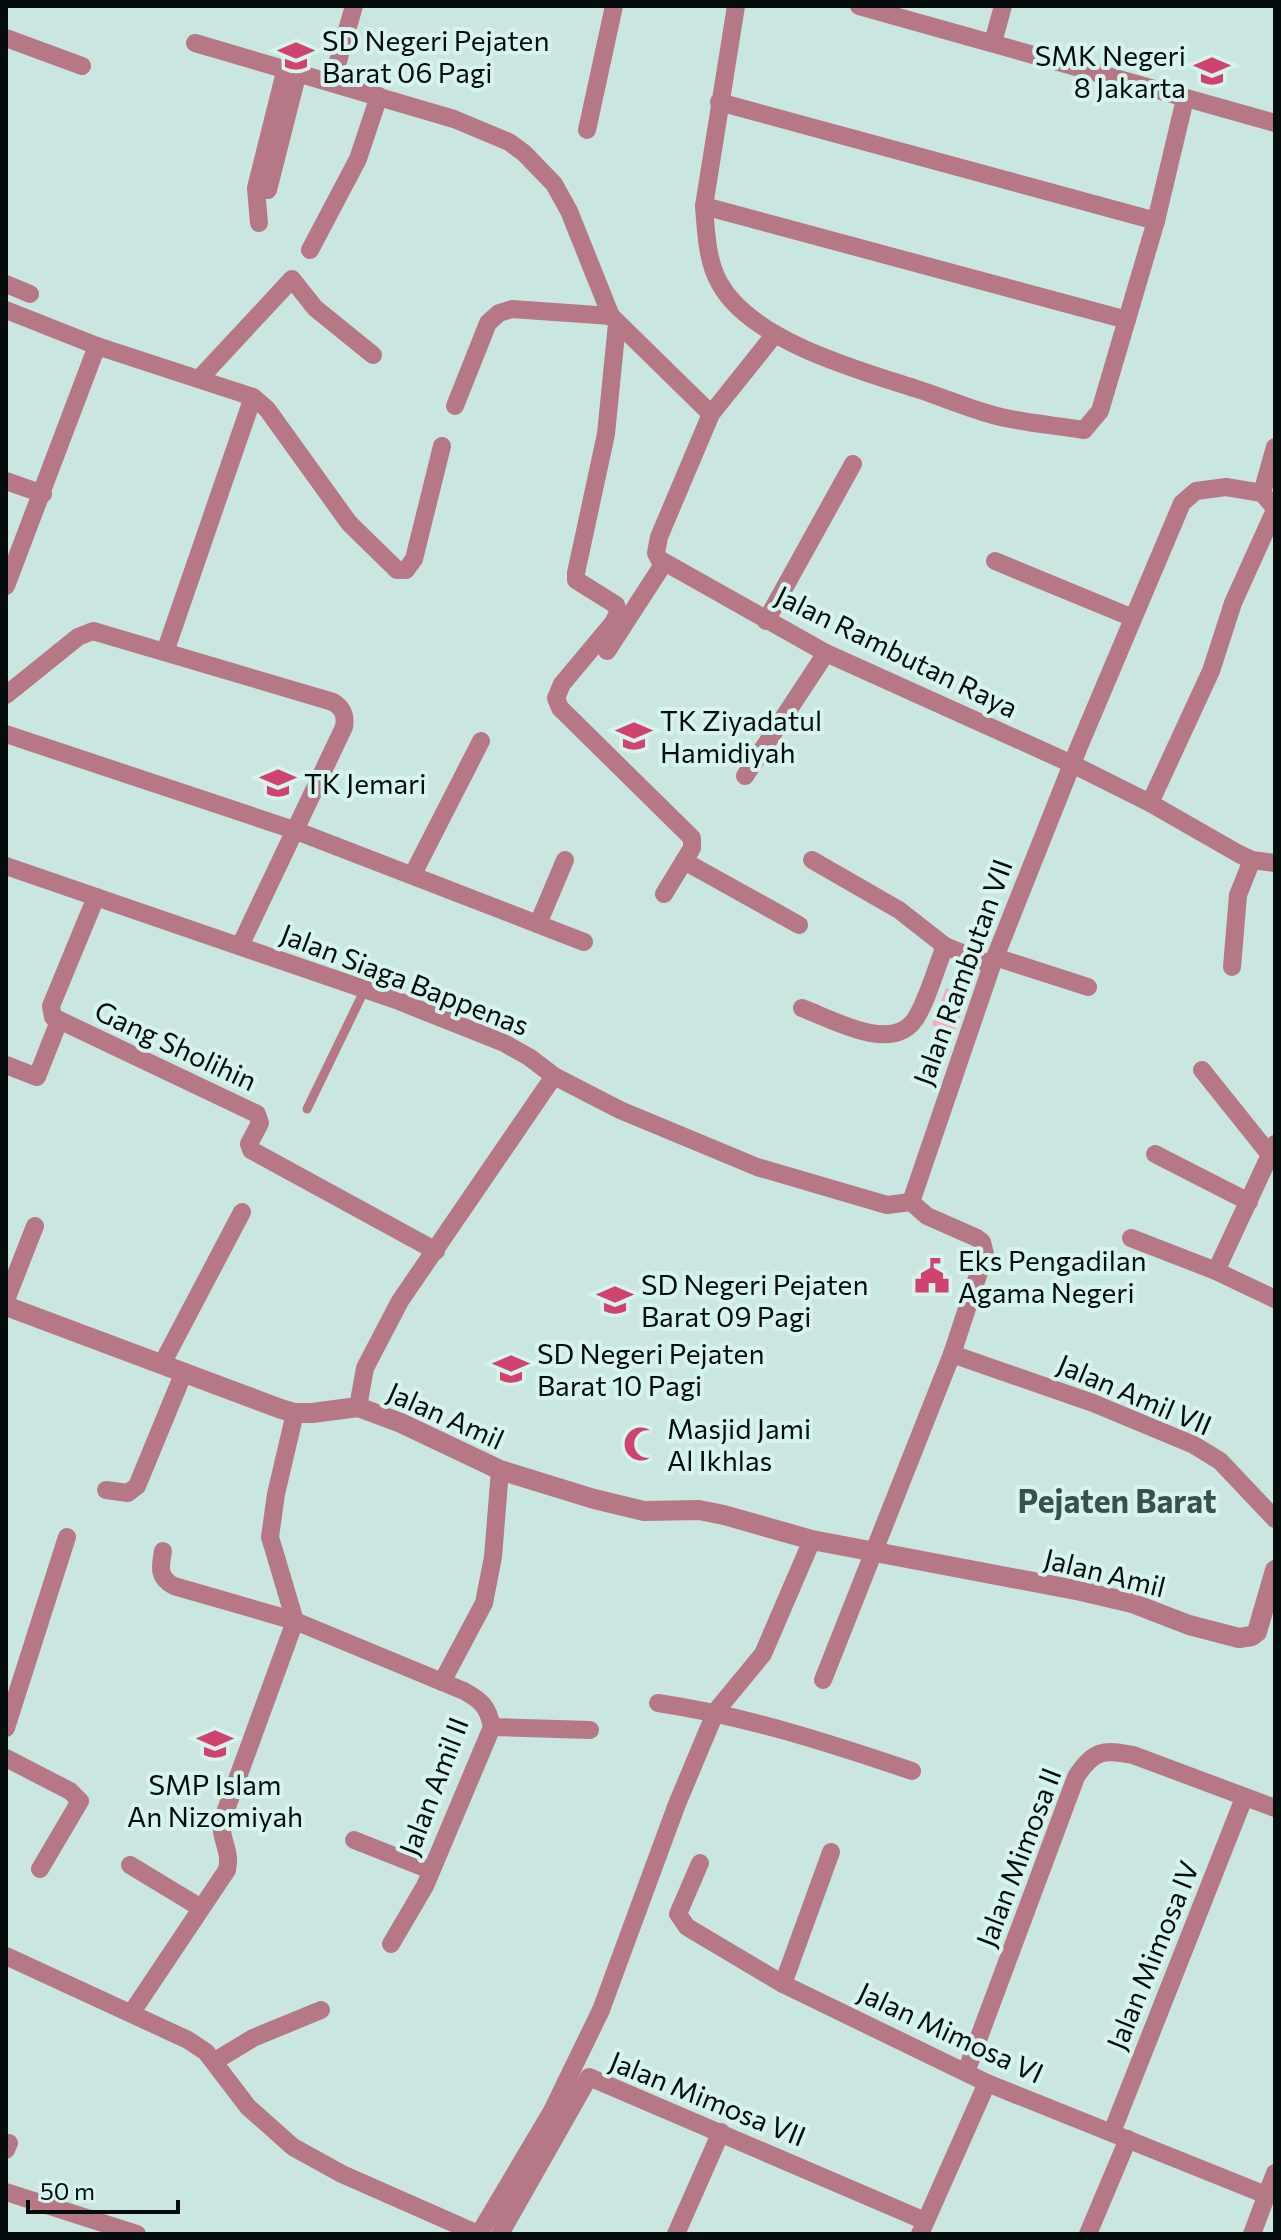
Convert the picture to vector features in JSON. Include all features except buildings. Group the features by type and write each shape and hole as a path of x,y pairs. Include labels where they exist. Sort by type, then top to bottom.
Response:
{"street":[{"path":"332,82 354,6"},
{"path":"587,130 614,6"},
{"path":"736,6 704,206 706,237 714,272 721,286 742,309 775,334 845,366 994,416 1084,430 1100,411 1156,221 1185,99"},
{"path":"859,6 1275,123"},
{"path":"993,42 1003,6"},
{"path":"6,38 82,66"},
{"path":"195,43 379,96 509,142 541,168 554,184 569,211 614,320 711,414"},
{"path":"268,190 292,70"},
{"path":"259,223 256,188 292,70"},
{"path":"310,250 358,159 379,96"},
{"path":"719,102 1156,221"},
{"path":"704,206 1127,320"},
{"path":"199,379 292,279 315,308 373,355"},
{"path":"6,284 30,294"},
{"path":"455,406 484,331 499,313 512,309 614,320"},
{"path":"6,310 97,346 253,397 267,409 349,523 397,570 406,570 414,559 442,446"},
{"path":"614,320 606,434 576,580 616,605 618,613 562,684 556,698 560,708 692,838 692,848 664,894"},
{"path":"607,651 664,563 656,553 656,546 711,414 775,334"},
{"path":"6,586 97,346"},
{"path":"165,652 253,397"},
{"path":"1150,803 1211,671 1233,603 1275,509 1262,493 1275,447"},
{"path":"766,621 853,464"},
{"path":"6,481 43,494"},
{"name":"Jalan Rambutan VII","path":"911,1202 993,961 1182,503 1196,491 1214,487 1262,493"},
{"path":"995,561 1133,618"},
{"name":"Jalan Rambutan Raya","path":"664,563 826,653 1072,764 1252,860"},
{"path":"6,695 86,632 100,632 333,702 341,708 344,727 240,946"},
{"path":"745,776 826,653"},
{"path":"6,734 294,830 584,942"},
{"path":"413,874 481,741"},
{"path":"538,924 565,860"},
{"path":"812,860 899,910 945,946 1088,987"},
{"path":"1232,967 1238,895 1252,860 1275,863"},
{"path":"684,861 799,925"},
{"name":"Jalan Siaga Bappenas","path":"6,866 365,989 504,1043 554,1076 620,1110 757,1167 887,1205 911,1202"},
{"path":"59,1021 52,1015 51,1006 96,897"},
{"path":"802,1008 865,1031 884,1036 896,1034 914,1021 945,946"},
{"name":"Gang Sholihin","path":"6,1065 37,1077 59,1021 257,1114 260,1123 249,1144 251,1150 436,1251"},
{"path":"1202,1070 1273,1149 1216,1271"},
{"path":"358,1407 365,1368 400,1301 554,1076"},
{"path":"1155,1154 1249,1202"},
{"path":"823,1680 952,1354 985,1254 984,1246 977,1238 927,1216 911,1202"},
{"path":"162,1364 242,1212"},
{"path":"6,1300 35,1226"},
{"path":"1131,1238 1216,1271 1275,1299"},
{"name":"Jalan Amil","path":"6,1306 250,1399 295,1413 358,1407 401,1423 500,1470 594,1499 644,1511 699,1510 812,1540 1106,1597 1239,1638 1257,1632 1275,1570"},
{"name":"Jalan Amil VII","path":"952,1354 1093,1403 1194,1445 1220,1461 1275,1519"},
{"path":"106,1490 128,1493 137,1486 184,1372"},
{"path":"132,2012 227,1870 228,1853 220,1833 223,1818 295,1621 270,1537 276,1494 295,1413"},
{"path":"442,1682 484,1603 493,1557 500,1470"},
{"path":"6,1728 67,1537"},
{"path":"6,1956 188,2040 215,2061 248,2107 293,2147 342,2174 479,2234 552,2111 601,2010 677,1804 716,1711 763,1654 812,1540"},
{"name":"Jalan Amil II","path":"163,1551 160,1573 166,1582 295,1621 442,1682 485,1704 492,1727 415,1907 391,1944"},
{"path":"658,1703 716,1711 820,1740 912,1771"},
{"path":"492,1727 590,1730"},
{"name":"Jalan Mimosa II","path":"966,2072 1076,1777 1090,1758 1114,1751 1133,1755 1275,1808"},
{"path":"6,1758 70,1791 80,1801 40,1869"},
{"name":"Jalan Mimosa IV","path":"1088,2234 1120,2136 1244,1798"},
{"path":"354,1840 430,1870"},
{"path":"783,1984 831,1852"},
{"name":"Jalan Mimosa VI","path":"700,1863 678,1914 687,1927 783,1984 987,2083 1266,2195"},
{"path":"130,1865 201,1908"},
{"path":"215,2061 253,2038 321,2010"},
{"name":"Jalan Mimosa VII","path":"500,2234 589,2077 721,2132 923,2227"},
{"path":"923,2227 987,2083"},
{"path":"676,2234 721,2132"},
{"path":"1252,2234 1275,2173"},
{"path":"6,2192 137,2234"}],"lane":[{"path":"307,1109 365,989"}],"shaded area":[{"path":"946,988 968,997 954,1033 932,1025"}],"place":[{"name":"SD Negeri Pejaten Barat 06 Pagi","path":"296,56"},
{"name":"SMK Negeri 8 Jakarta","path":"1212,71"},
{"name":"TK Ziyadatul Hamidiyah","path":"634,736"},
{"name":"TK Jemari","path":"278,783"},
{"name":"Eks Pengadilan Agama Negeri","path":"932,1276"},
{"name":"SD Negeri Pejaten Barat 09 Pagi","path":"615,1300"},
{"name":"SD Negeri Pejaten Barat 10 Pagi","path":"511,1369"},
{"name":"Masjid Jami Al Ikhlas","path":"641,1444"},
{"name":"SMP Islam An Nizomiyah","path":"215,1744"}],"district":[{"name":"Pejaten Barat","path":"1117,1500"}]}
